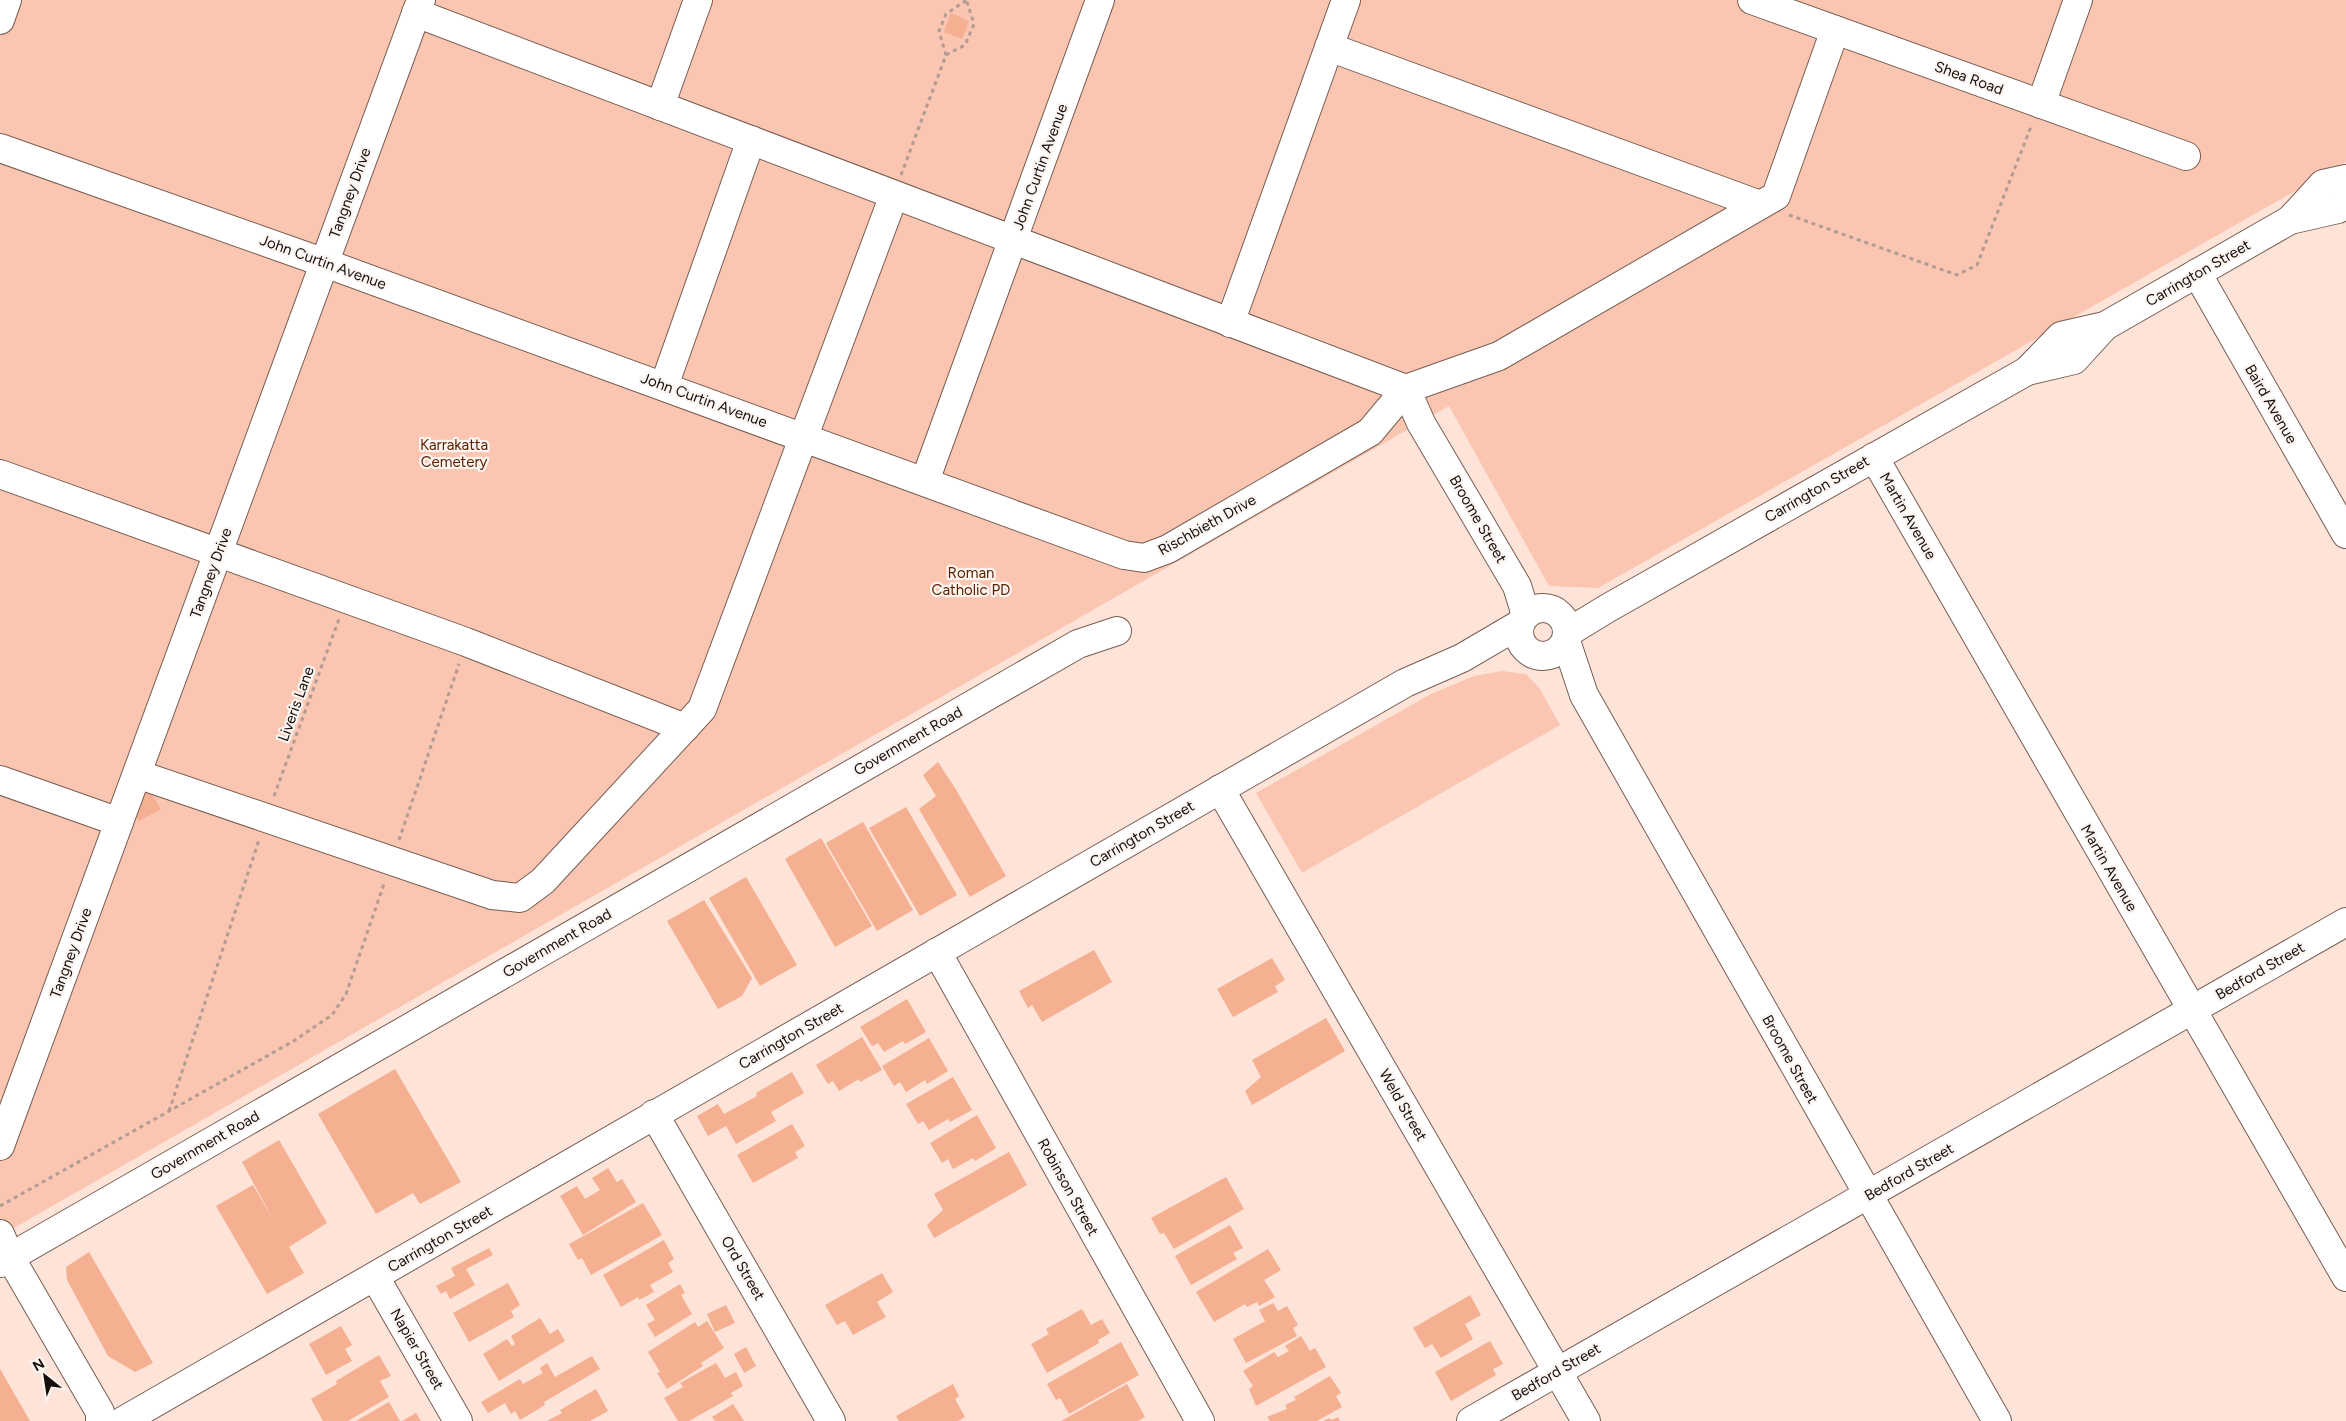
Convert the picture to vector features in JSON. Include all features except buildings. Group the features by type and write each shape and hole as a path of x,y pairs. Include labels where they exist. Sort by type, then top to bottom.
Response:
{"street":[{"path":"0,20 7,0"},
{"path":"660,106 698,0"},
{"name":"John Curtin Avenue","path":"0,148 325,263 925,481 1100,0"},
{"path":"1230,323 1346,0"},
{"name":"Shea Road","path":"1752,0 2186,156"},
{"path":"2041,104 2078,0"},
{"path":"419,6 660,106 1406,389 1499,356 1776,196 1835,30"},
{"name":"Tangney Drive","path":"0,1146 419,6"},
{"path":"1329,47 1760,205"},
{"path":"664,386 751,140"},
{"name":"Carrington Street","path":"2290,220 2323,184 2346,179"},
{"path":"137,774 492,895 520,898 543,881 702,709 894,195"},
{"name":"Carrington Street","path":"123,1421 1405,683 1462,658 1608,608 2027,370 2061,336 2105,326 2290,220 2338,209 2346,200"},
{"name":"Baird Avenue","path":"2196,273 2346,534"},
{"name":"Broome Street","path":"1406,389 1421,423 1584,695 1867,1196 1997,1421"},
{"name":"Rischbieth Drive","path":"925,481 1124,555 1144,558 1168,548 1370,432 1406,389"},
{"name":"Martin Avenue","path":"1874,457 2191,1011 2346,1277"},
{"path":"0,474 466,642 685,728"},
{"name":"Government Road","path":"3,1251 1078,644 1117,631"},
{"path":"0,780 119,822"},
{"name":"Weld Street","path":"1220,789 1586,1421"},
{"name":"Bedford Street","path":"1471,1421 2346,922"},
{"name":"Robinson Street","path":"937,952 1200,1421"},
{"name":"Ord Street","path":"654,1114 831,1421"},
{"path":"3,1251 100,1412 100,1421"},
{"name":"Napier Street","path":"375,1277 458,1421"}],"path":[{"path":"894,195 946,55 939,31 946,14 967,1 974,24 965,45 946,55"},
{"path":"1760,205 1957,274 1977,266 2041,104"},
{"name":"Liveris Lane","path":"169,1112 266,818 347,599"},
{"path":"0,1206 292,1042 332,1015 346,994 466,642"}],"green space":[{"name":"Karrakatta Cemetery","path":"0,0 2346,0 2346,162 1598,588 1549,586 1449,406 0,1236"},
{"path":"1502,671 1526,674 1540,689 1560,725 1302,873 1256,793 1431,694 1474,676"}],"park label":[{"name":"Roman Catholic PD","path":"971,582"}]}
